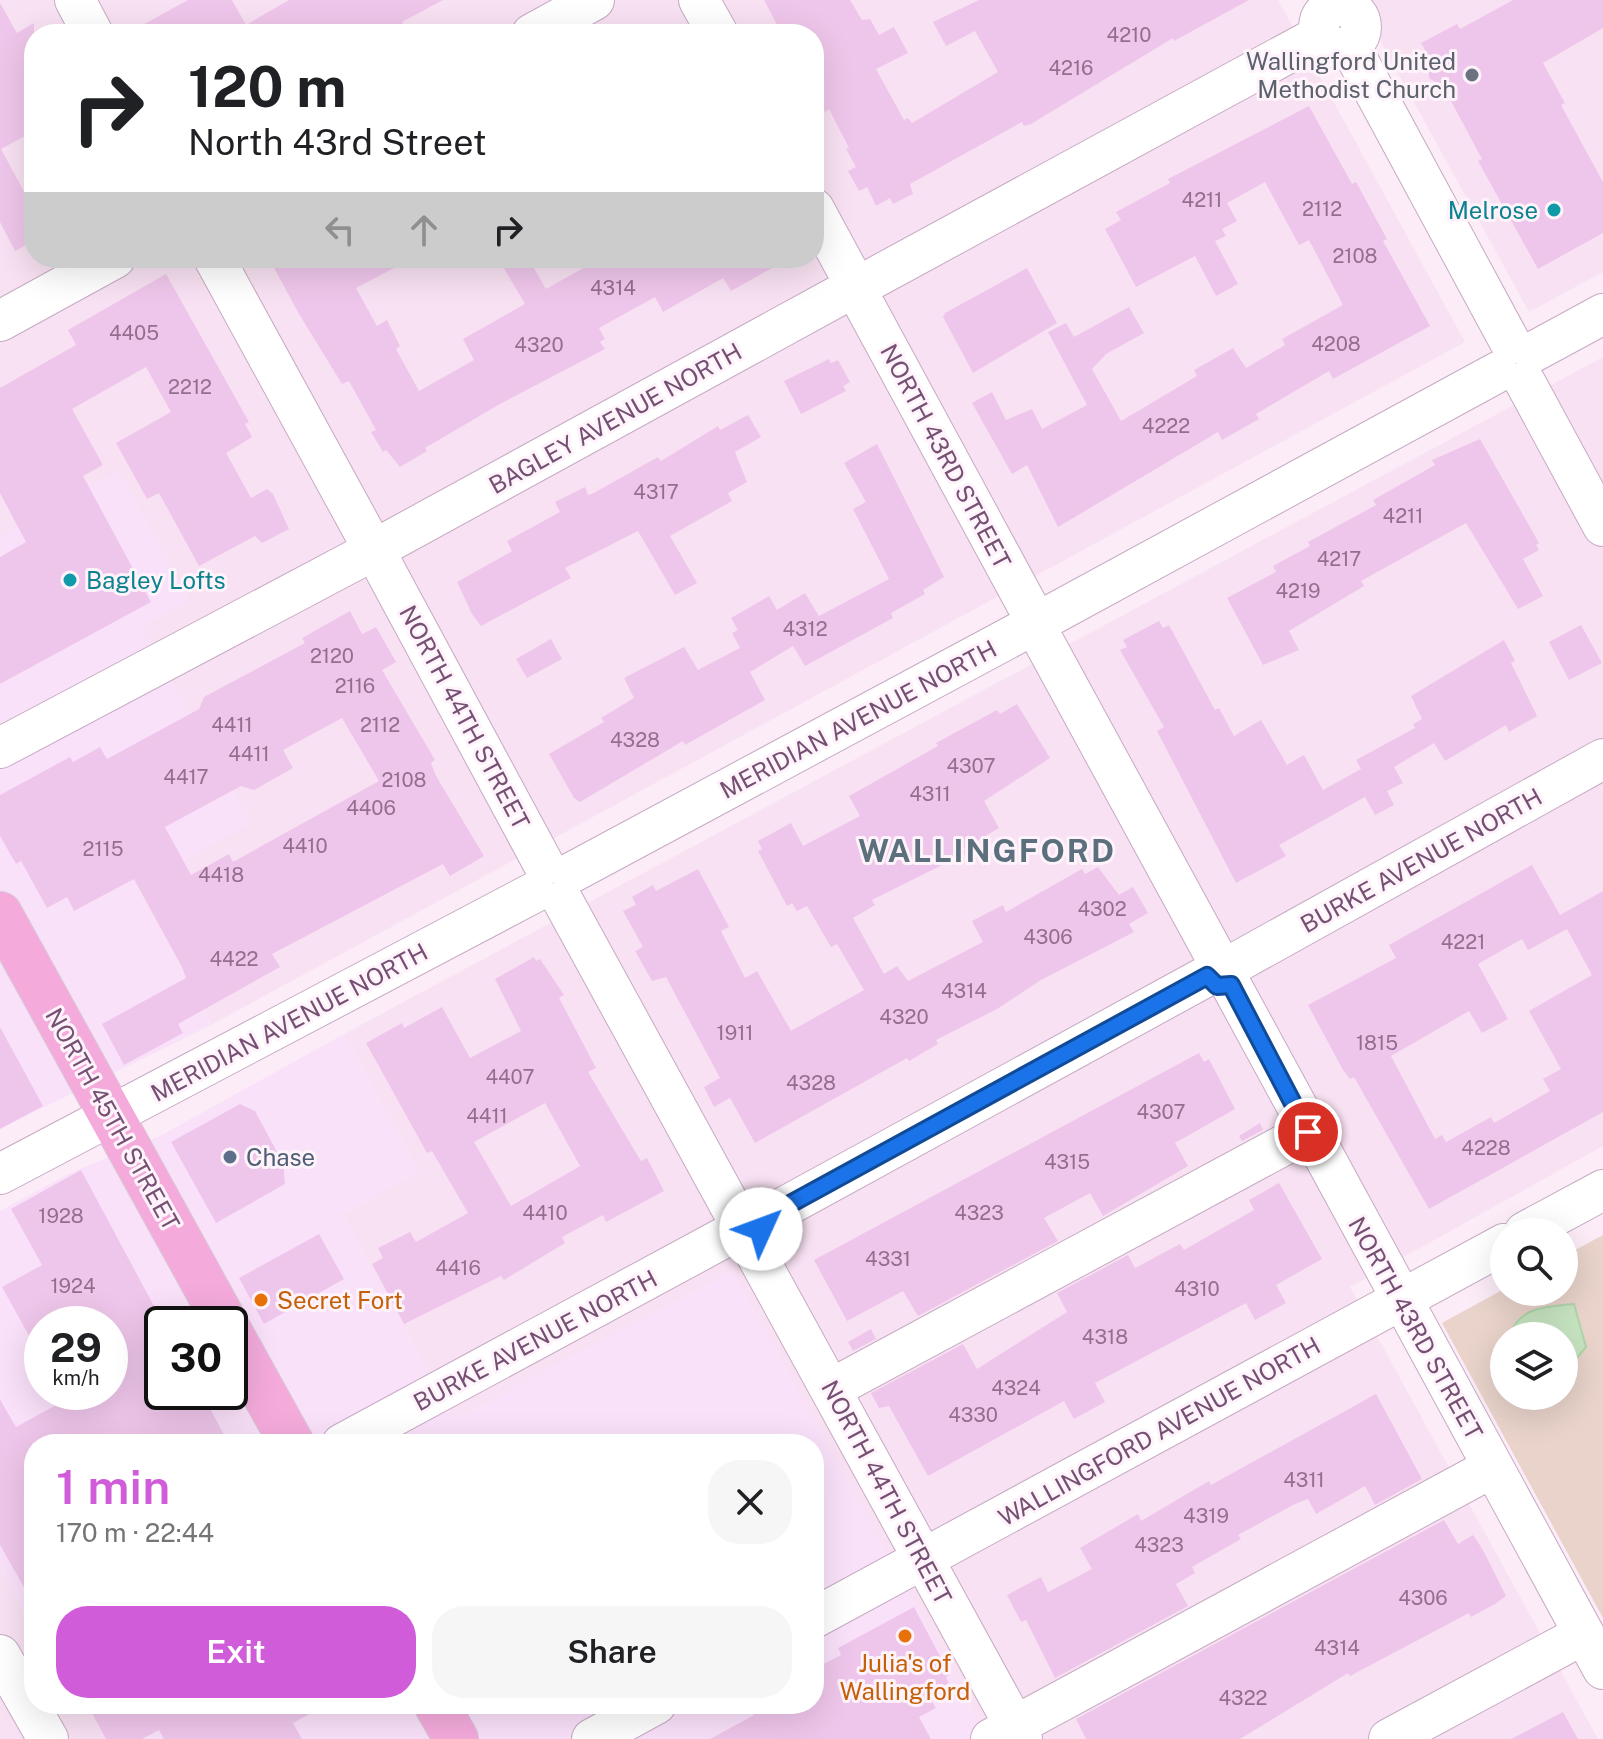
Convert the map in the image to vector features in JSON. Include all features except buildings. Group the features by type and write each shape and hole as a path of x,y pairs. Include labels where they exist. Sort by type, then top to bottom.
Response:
{"main road":[{"name":"NORTH 45TH STREET","path":"0,914 216,1306"},
{"path":"248,1365 286,1434"},
{"path":"442,1714 456,1739"}],"street":[{"path":"75,0 88,24"},
{"path":"550,24 594,0"},
{"path":"699,0 712,24"},
{"path":"1345,18 1516,362 1603,526"},
{"name":"BAGLEY AVENUE NORTH","path":"0,748 375,550 1345,18"},
{"name":"NORTH 43RD STREET","path":"824,228 1308,1132 1603,1669"},
{"path":"0,321 97,268"},
{"name":"NORTH 44TH STREET","path":"220,268 923,1559 1009,1735"},
{"name":"MERIDIAN AVENUE NORTH","path":"0,1174 110,1113 250,1046 1036,624 1603,314"},
{"name":"BURKE AVENUE NORTH","path":"361,1434 1223,969 1603,759"},
{"path":"831,1389 1308,1132"},
{"path":"1551,1218 1603,1190"},
{"name":"WALLINGFORD AVENUE NORTH","path":"824,1613 1490,1252"},
{"path":"1009,1735 1493,1467"},
{"path":"1389,1739 1584,1634"},
{"path":"13,1680 24,1699"},
{"path":"33,1714 48,1739"},
{"path":"592,1739 638,1714"}],"shaded area":[{"path":"0,0 1278,0 1465,342 211,1025 136,887 250,822 141,627 190,599 0,537"},
{"path":"1358,0 1603,0 1603,272 1529,312"},
{"path":"1603,357 1603,1146 1350,1287 1598,1739 968,1739 983,1730 824,1439 824,1434 821,1434 732,1271 454,1420 343,1215 418,1170 344,1034"},
{"path":"119,471 190,600 142,627 251,823 136,887 211,1025 0,1129 0,537"},
{"path":"344,1034 418,1170 343,1215 454,1420 732,1270 822,1434 24,1434 24,1612 0,1569 0,1430 14,1422 0,1398 0,1211 70,1173 160,1136"},
{"path":"1603,1235 1603,1618 1442,1323 1490,1297 1490,1306 1578,1306 1578,1248"},
{"path":"1575,1306 1586,1347 1578,1357 1578,1322 1517,1322 1527,1313 1544,1308"},
{"path":"824,1438 984,1730 968,1739 144,1739 189,1714 824,1714"},
{"path":"0,1569 24,1612 24,1714 189,1714 144,1739 0,1739"}],"place":[{"name":"Wallingford United Methodist Church","path":"1472,75"},
{"name":"Melrose","path":"1554,210"},
{"name":"Bagley Lofts","path":"70,580"},
{"name":"Chase","path":"230,1157"},
{"name":"Secret Fort","path":"261,1300"},
{"name":"Julia's of Wallingford","path":"905,1636"}],"district":[{"name":"WALLINGFORD","path":"987,850"}],"route":[{"path":"761,1229 759,1221 1207,976 1217,986 1231,985 1308,1132"}]}
